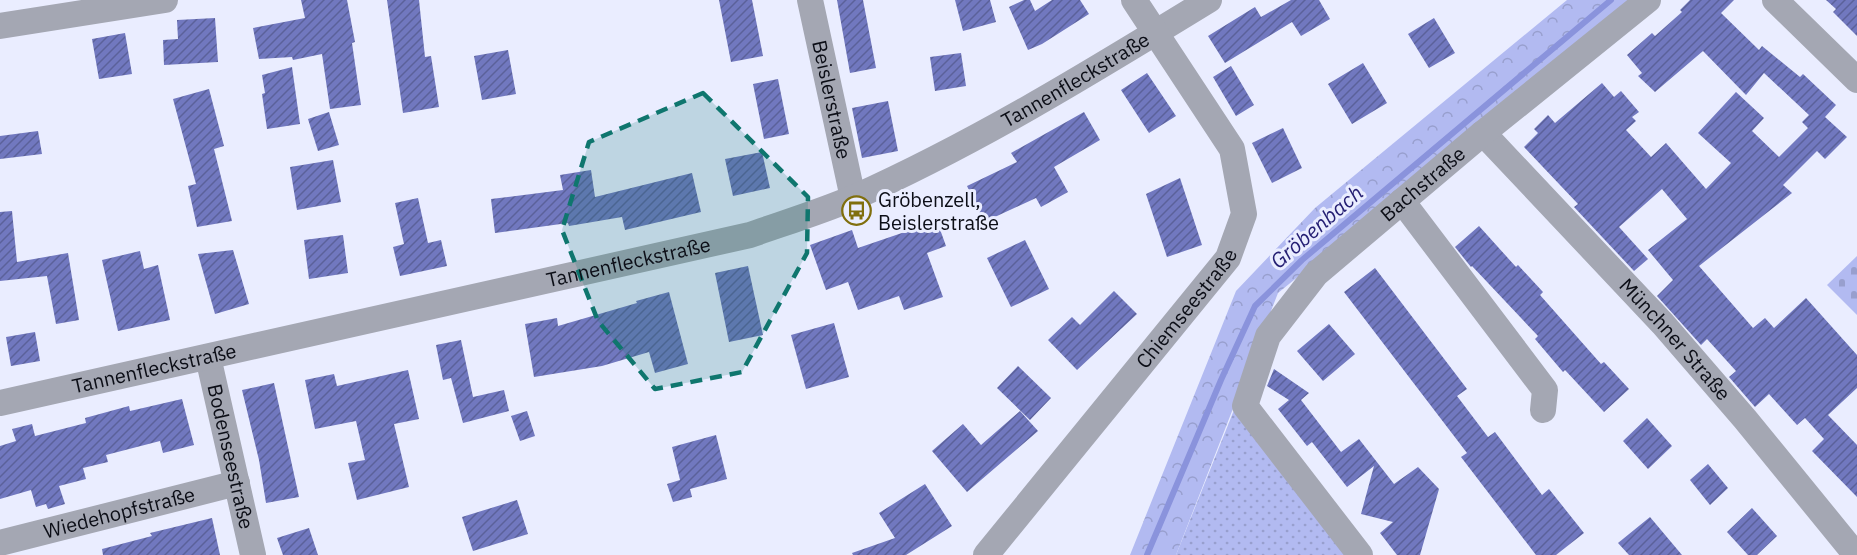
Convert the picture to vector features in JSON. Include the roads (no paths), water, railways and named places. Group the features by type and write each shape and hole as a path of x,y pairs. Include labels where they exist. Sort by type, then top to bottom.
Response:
{"street":[{"path":"0,26 165,0"},
{"name":"Beislerstraße","path":"810,0 853,198"},
{"name":"Chiemseestraße","path":"986,555 1228,258 1244,214 1232,149 1134,0"},
{"name":"Tannenfleckstraße","path":"0,403 750,235 853,198 944,155 1209,0"},
{"name":"Bachstraße","path":"1360,555 1245,406 1268,336 1316,274 1484,133 1648,0"},
{"path":"1775,0 1857,80"},
{"name":"Münchner Straße","path":"1484,133 1663,324 1745,419 1856,555"},
{"path":"1402,201 1545,390 1543,410"},
{"name":"Bodenseestraße","path":"208,357 253,555"},
{"name":"Wiedehopfstraße","path":"0,543 237,483"}],"waterway":[{"name":"Gröbenbach","path":"1147,555 1255,306 1302,260 1611,0"}],"place":[{"name":"Gröbenzell, Beislerstraße","path":"857,211"}]}
